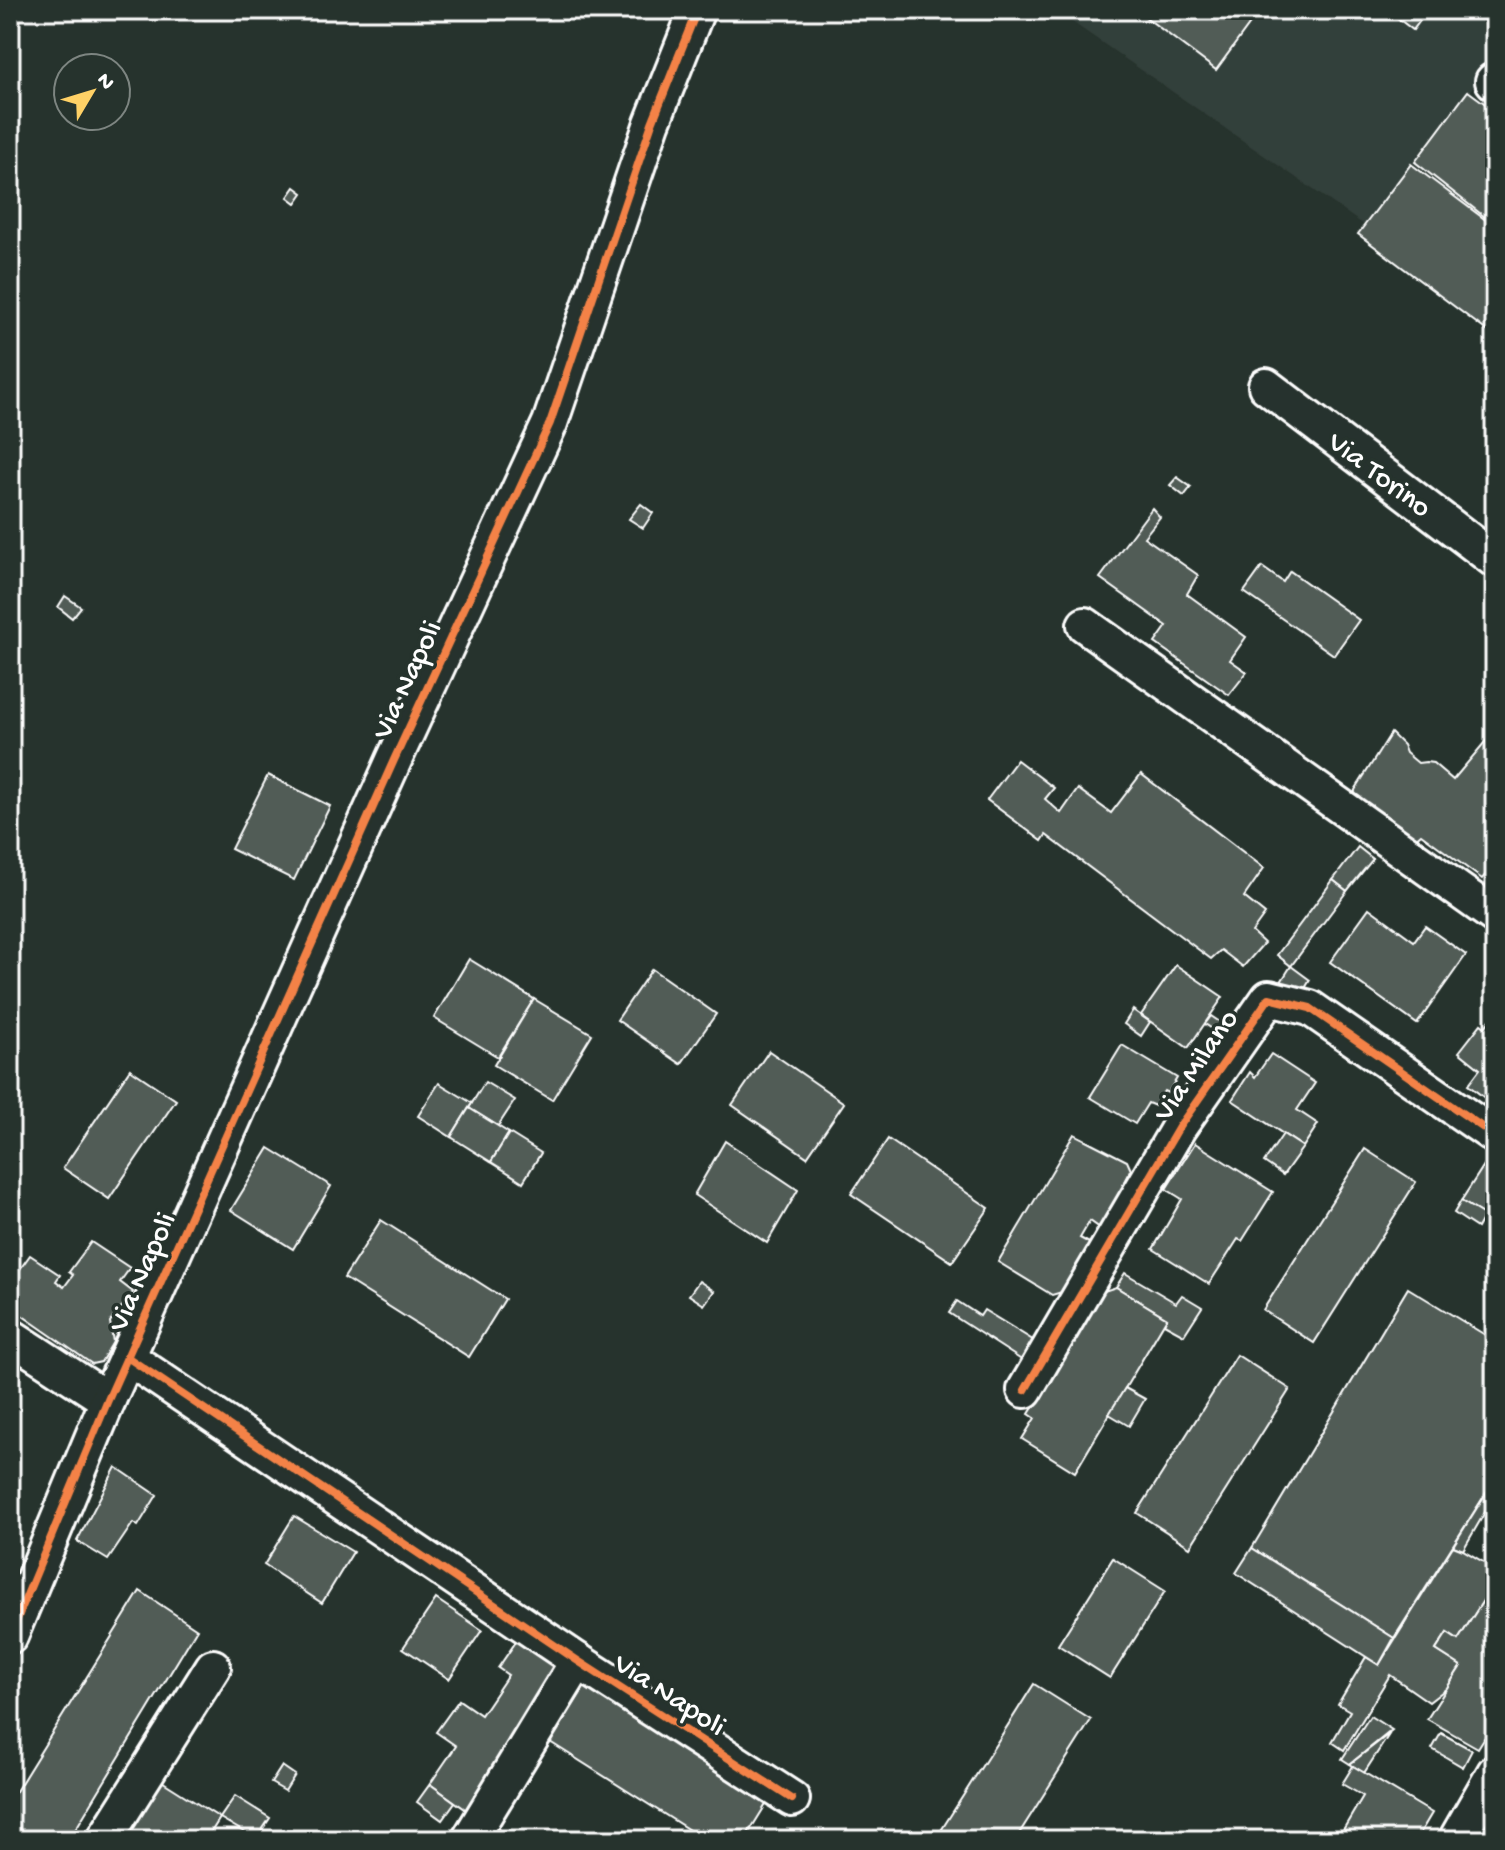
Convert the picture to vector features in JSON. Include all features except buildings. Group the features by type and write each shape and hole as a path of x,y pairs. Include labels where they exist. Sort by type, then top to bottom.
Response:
{"street":[{"name":"Via Napoli","path":"10,1636 127,1357 394,760 550,423 652,123 697,10"},
{"name":"Via Torino","path":"1266,386 1495,560"},
{"path":"1085,625 1495,916"},
{"name":"Via Milano","path":"1025,1390 1179,1127 1269,998 1310,1008 1495,1136"},
{"path":"10,1336 108,1400"},
{"name":"Via Napoli","path":"127,1357 578,1661 792,1799"},
{"path":"469,1840 578,1661"},
{"path":"104,1840 213,1667"},
{"path":"1456,1840 1495,1772"}],"shaded area":[{"path":"1055,10 1495,10 1495,59 1364,225"}],"cycle path":[{"path":"10,1636 108,1400 394,760 550,423 652,123 697,10"},
{"path":"1025,1390 1179,1127 1269,998 1310,1008 1495,1136"},
{"path":"127,1357 578,1661 792,1799"}]}
